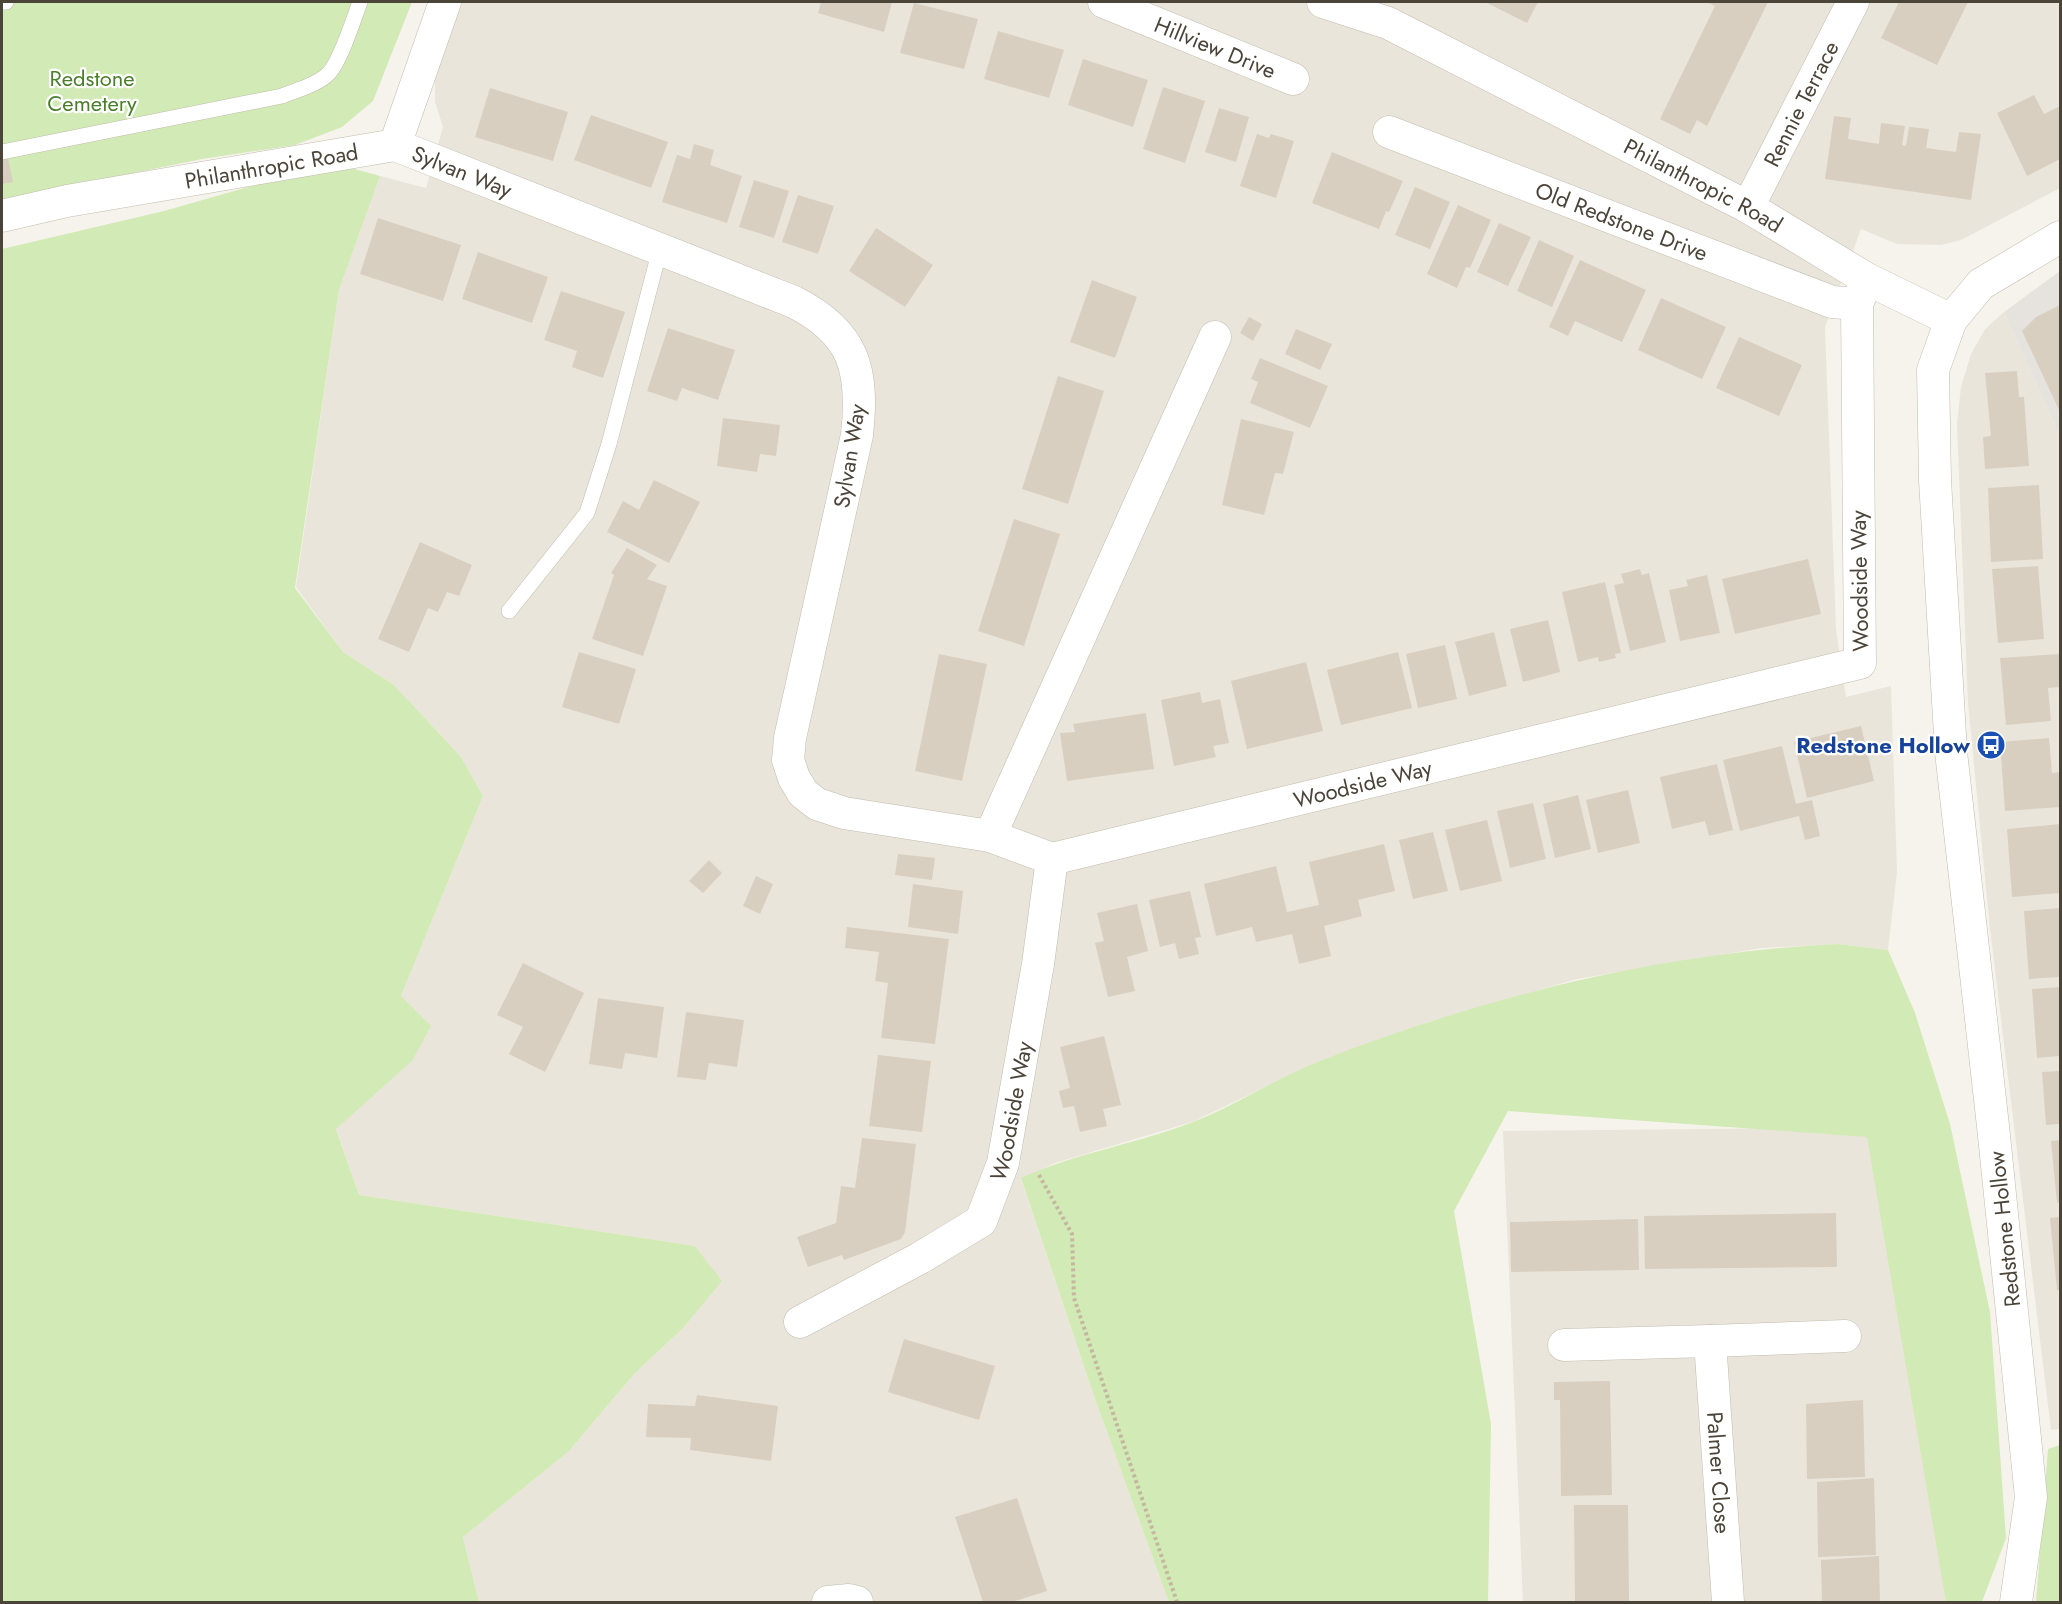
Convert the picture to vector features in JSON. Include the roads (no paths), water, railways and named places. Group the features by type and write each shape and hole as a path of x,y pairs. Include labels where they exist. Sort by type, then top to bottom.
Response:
{"street":[{"path":"395,145 445,2"},
{"name":"Hillview Drive","path":"1104,2 1293,79"},
{"name":"Philanthropic Road","path":"1323,2 1395,12 1748,207 1862,291 1951,321"},
{"name":"Rennie Terrace","path":"1748,207 1853,2"},
{"name":"Old Redstone Drive","path":"1389,132 1832,302 1862,291"},
{"name":"Philanthropic Road","path":"2,216 67,201 395,145"},
{"name":"Sylvan Way","path":"395,145 794,302 817,314 846,342 855,364 860,407 857,435 790,738 788,760 794,778 803,793 817,804 844,813 990,836 1052,859"},
{"path":"1951,321 1981,284 2061,237"},
{"name":"Woodside Way","path":"800,1322 920,1258 981,1221 1003,1163 1038,964 1052,859 1860,663 1862,291"},
{"name":"Redstone Hollow","path":"1951,321 1933,370 1936,492 1951,752 1994,1126 2031,1497 2016,1602"},
{"path":"990,836 1215,338"},
{"path":"1564,1344 1845,1336"},
{"name":"Palmer Close","path":"1710,1341 1728,1602"},
{"path":"828,1602 849,1600 857,1602"}],"lane":[{"path":"2,152 282,96 306,87 329,73 348,36 360,2"},
{"path":"509,611 587,513 609,444 660,249"}],"place":[{"name":"Redstone Hollow","path":"1991,745"}],"park label":[{"name":"Redstone Cemetery","path":"92,90"}]}
